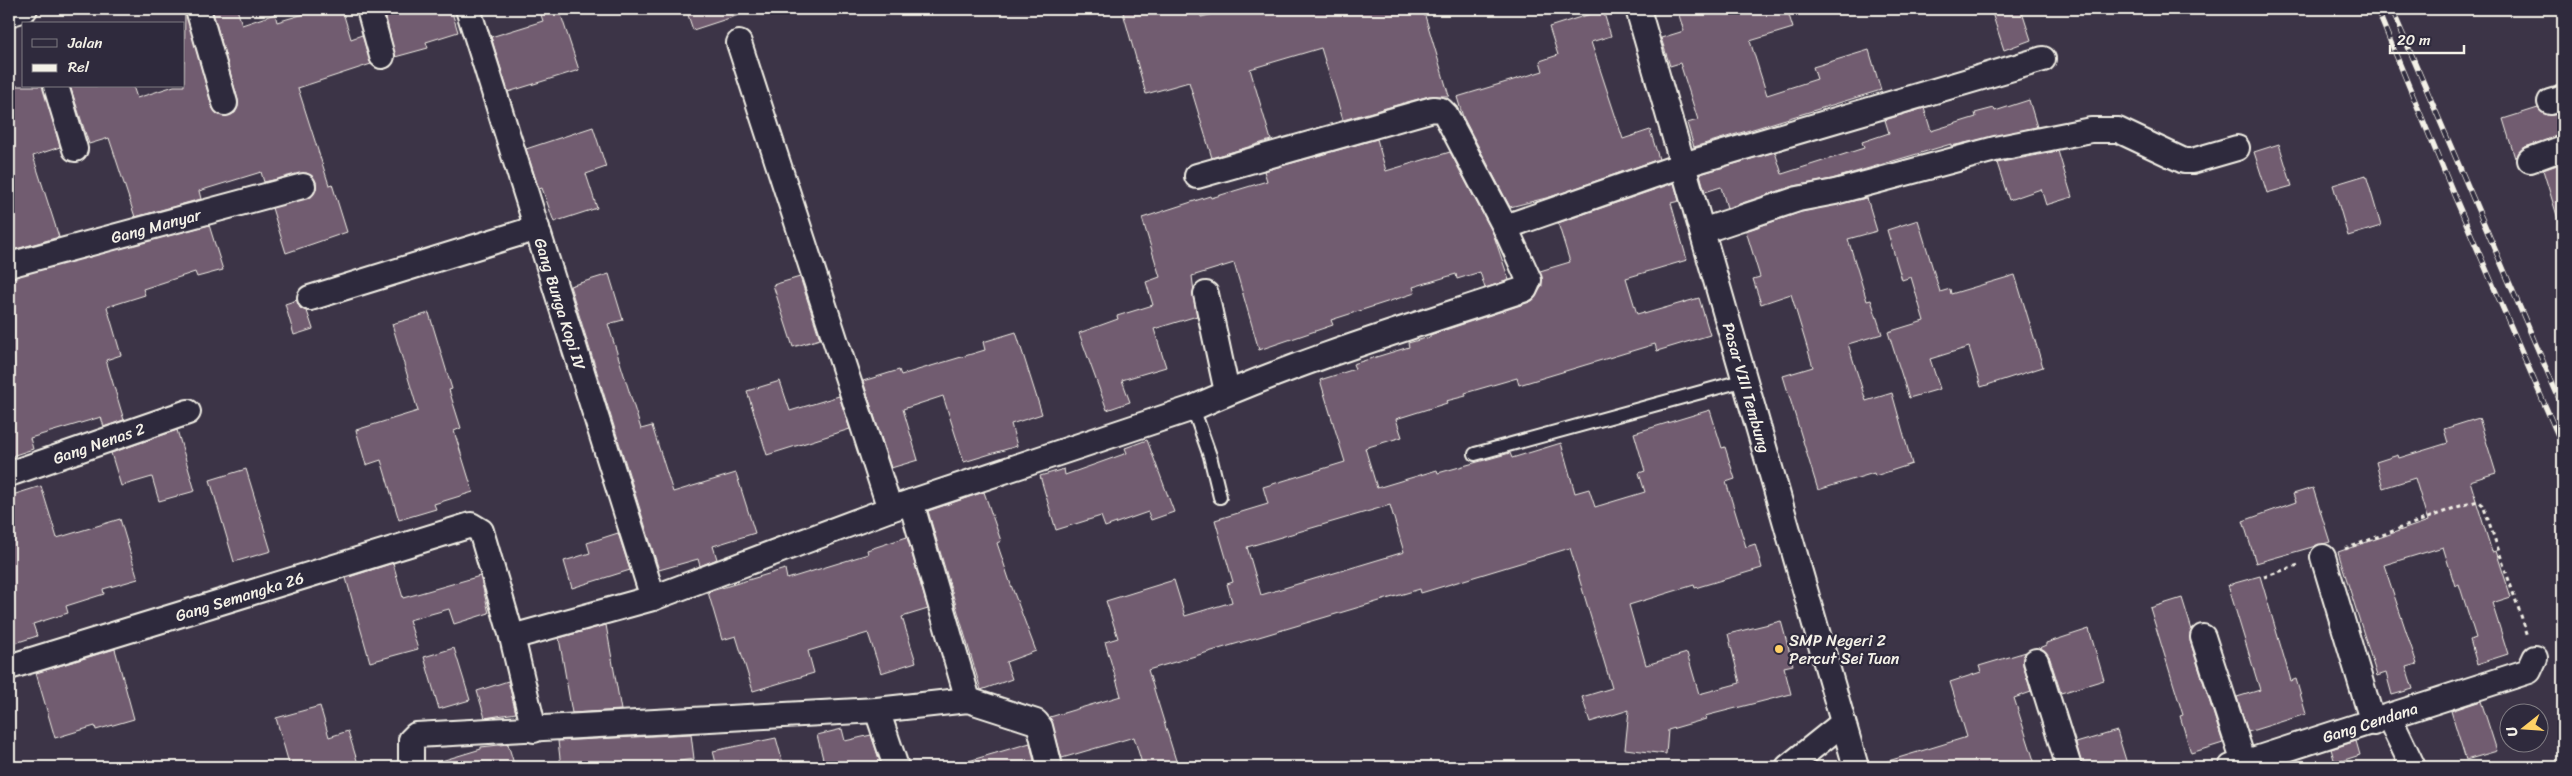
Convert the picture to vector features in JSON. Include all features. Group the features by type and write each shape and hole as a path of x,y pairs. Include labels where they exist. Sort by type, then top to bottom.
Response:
{"street":[{"path":"9,14 25,9"},
{"path":"32,9 36,22"},
{"path":"198,9 224,103"},
{"path":"369,9 382,56"},
{"name":"Gang Bunga Kopi IV","path":"468,9 653,598"},
{"name":"Pasar VIII Tembung","path":"1638,9 1856,767"},
{"path":"738,43 968,700"},
{"path":"1505,226 1683,165 2043,59"},
{"path":"57,88 75,149"},
{"path":"534,730 512,637 653,598 900,506 1193,408 1227,392 1358,344 1525,289 1529,280 1505,226 1446,115 1441,110 1432,109 1197,176"},
{"path":"1702,231 1798,199 1835,192 1995,149 2091,130 2118,130 2184,161 2192,161 2238,148"},
{"path":"2530,160 2563,148"},
{"name":"Gang Manyar","path":"9,264 303,186"},
{"path":"310,298 537,228"},
{"path":"1206,294 1227,392"},
{"name":"Gang Nenas 2","path":"9,474 188,412"},
{"name":"Gang Semangka 26","path":"9,667 471,525 481,531 512,637"},
{"path":"2323,557 2381,720 2413,767"},
{"path":"2203,637 2237,765"},
{"name":"Gang Cendana","path":"2237,765 2511,678 2529,671 2535,658"},
{"path":"2036,661 2069,767"},
{"path":"411,767 411,740 416,735 877,710 968,700 1036,722 1040,727 1050,767"},
{"path":"877,710 896,767"},
{"path":"1788,767 1845,731"}],"lane":[{"path":"1475,454 1745,380"},
{"path":"1193,408 1210,456 1220,497"}],"path":[{"path":"2264,577 2478,501 2483,506 2535,658"}],"building":[{"path":"185,9 212,107 216,113 222,116 235,113 238,107 238,100 212,9 237,9 242,25 275,14 277,22 321,9 342,9 351,39 362,35 371,64 298,88 329,185 332,184 347,232 286,253 272,208 313,195 316,189 316,182 312,176 306,173 264,182 261,172 199,191 201,199 135,217 109,138 89,144 71,88 134,88 137,98 168,88 185,88"},
{"path":"384,9 451,9 458,32 426,42 428,48 395,57"},
{"path":"539,9 559,9 579,70 508,92 491,37 543,21"},
{"path":"686,9 744,9 745,13 693,30"},
{"path":"1122,9 1200,9 1201,17 1234,9 1423,9 1449,96 1429,96 1343,120 1321,48 1250,69 1271,140 1212,158 1189,82 1146,94"},
{"path":"1677,9 1787,9 1793,28 1750,41 1767,95 1817,79 1813,67 1869,50 1881,90 1694,147 1687,123 1698,120 1680,63 1670,66 1661,38 1684,31"},
{"path":"2003,9 2021,9 2031,40 2004,50 1992,13"},
{"path":"1603,10 1611,36 1591,42 1623,139 1650,130 1659,159 1550,197 1510,207 1463,117 1457,97 1543,71 1540,61 1558,55 1549,27"},
{"path":"9,86 44,88 60,147 33,156 59,237 9,251"},
{"path":"2029,100 2037,127 1951,146 1951,144 1832,179 1794,186 1727,208 1721,187 1705,192 1700,174 1775,152 1782,174 1864,148 1862,142 1889,133 1885,120 1924,108 1931,131 1976,117 1975,113 1994,108 1995,111"},
{"path":"2538,108 2547,115 2563,112 2563,135 2525,147 2515,158 2503,119"},
{"path":"593,127 606,167 586,174 597,208 554,222 542,188 539,189 526,149"},
{"path":"1377,139 1386,171 1450,152 1493,233 1509,280 1485,288 1480,272 1457,279 1456,274 1413,287 1415,293 1331,320 1333,325 1259,350 1234,263 1192,276 1197,316 1154,329 1166,367 1122,380 1130,402 1107,410 1079,333 1118,319 1117,316 1153,305 1146,282 1160,277 1142,218 1210,196 1211,198 1267,181 1264,171"},
{"path":"2279,144 2292,186 2267,193 2254,152"},
{"path":"2058,151 2072,197 2046,205 2041,189 2009,200 1997,163"},
{"path":"2563,163 2563,218 2558,219 2543,170"},
{"path":"2366,175 2381,226 2348,236 2333,185"},
{"path":"1674,183 1679,201 1671,203 1687,260 1626,278 1637,314 1644,312 1644,314 1699,298 1710,335 1657,351 1655,344 1519,385 1517,378 1465,393 1466,396 1396,419 1402,437 1365,448 1377,488 1437,470 1438,473 1510,453 1512,458 1561,443 1575,493 1589,489 1595,507 1645,492 1639,473 1645,471 1634,433 1710,410 1722,448 1725,447 1735,479 1726,482 1746,547 1755,544 1762,568 1695,588 1694,585 1629,605 1646,665 1687,653 1699,694 1740,683 1728,634 1781,621 1793,665 1784,667 1791,694 1705,716 1706,719 1668,730 1666,754 1625,749 1629,710 1590,722 1582,697 1612,688 1570,548 1421,593 1420,589 1148,670 1178,767 1143,767 1134,737 1062,758 1050,717 1121,696 1105,642 1118,638 1106,601 1174,580 1185,616 1232,602 1227,584 1233,582 1215,520 1268,504 1263,487 1345,462 1320,380 1355,369 1353,364 1409,347 1408,343 1530,302 1542,286 1540,271 1570,262 1558,223","holes":["1390,505 1404,552 1261,595 1247,547"]},
{"path":"1867,198 1877,231 1848,239 1867,301 1871,300 1882,334 1848,344 1866,401 1892,393 1912,464 1875,476 1874,473 1818,490 1783,376 1813,367 1791,294 1761,304 1753,279 1760,277 1746,231 1801,212"},
{"path":"1918,220 1940,292 1950,289 1951,294 2015,275 2043,367 1981,387 1969,347 1930,359 1940,389 1909,398 1888,332 1924,321 1911,277 1902,280 1887,230"},
{"path":"209,225 223,270 197,277 195,272 143,289 145,295 107,307 121,355 106,360 124,420 104,427 101,417 30,438 33,449 9,457 9,278"},
{"path":"609,274 623,320 608,324 641,429 652,426 673,492 736,473 755,533 713,546 717,559 700,566 698,559 659,570 570,286"},
{"path":"800,277 820,339 793,347 773,285"},
{"path":"297,300 300,308 307,311 313,329 294,335 285,304"},
{"path":"429,313 452,389 449,390 461,428 454,431 473,492 434,504 436,509 399,520 381,460 366,465 356,430 418,411 392,324"},
{"path":"1016,332 1042,414 1011,424 1017,446 964,462 943,396 903,409 918,460 891,468 863,381 899,370 901,375 985,350 983,342"},
{"path":"780,381 790,411 839,396 850,429 767,455 747,391"},
{"path":"2479,418 2496,473 2470,481 2492,552 2496,551 2511,597 2492,603 2508,654 2477,664 2470,640 2476,638 2459,584 2455,586 2443,547 2384,565 2417,664 2406,667 2413,689 2392,695 2386,673 2377,676 2338,552 2428,521 2415,478 2383,488 2376,462 2398,455 2399,458 2448,443 2444,429"},
{"path":"177,430 195,491 159,501 152,477 121,486 111,453"},
{"path":"1147,440 1174,512 1151,520 1148,512 1105,527 1101,516 1056,530 1040,476 1064,469 1065,475 1127,453 1125,448"},
{"path":"246,469 271,551 234,562 210,480"},
{"path":"41,486 57,538 120,519 138,579 103,589 104,594 66,606 68,613 33,624 37,636 9,645 9,496"},
{"path":"2313,488 2330,542 2256,563 2243,521 2296,502 2293,494"},
{"path":"984,492 1001,541 997,543 1036,651 1006,662 1012,679 981,690 928,511"},
{"path":"618,533 630,570 572,588 564,561 590,553 587,543"},
{"path":"907,537 928,609 902,617 916,662 881,673 868,633 808,651 814,673 753,691 736,636 722,640 708,592 785,569 787,579 868,554 867,550"},
{"path":"393,563 403,598 480,576 489,613 454,624 449,609 409,620 418,649 370,662 346,578"},
{"path":"2260,576 2291,681 2296,679 2306,714 2248,732 2237,697 2260,690 2228,585"},
{"path":"2182,598 2192,630 2190,641 2223,743 2191,753 2180,716 2183,715 2150,608"},
{"path":"606,625 621,710 572,713 559,638"},
{"path":"2089,629 2104,680 2061,693 2049,656 2039,648 2046,645 2046,643"},
{"path":"454,648 470,700 439,709 424,657"},
{"path":"115,649 134,719 96,730 95,726 55,738 36,673"},
{"path":"2026,652 2023,665 2031,692 2014,698 2036,767 1886,767 1885,762 1967,737 1950,682 1981,672 1979,666"},
{"path":"508,681 516,713 485,718 477,691"},
{"path":"2481,701 2497,751 2466,760 2451,711"},
{"path":"320,706 329,737 348,731 359,767 290,767 276,718"},
{"path":"842,729 845,741 871,735 882,767 857,767 855,762 825,767 817,735"},
{"path":"2117,731 2128,767 2082,767 2076,743"},
{"path":"691,734 694,759 637,767 561,767 558,741"},
{"path":"776,738 784,767 717,767 713,751"},
{"path":"2356,741 2360,755 2335,763 2331,749"},
{"path":"1030,743 1035,766 966,767 965,762"},
{"path":"508,744 515,767 439,767 438,762 481,749 481,747"}],"railway":[{"path":"2377,9 2454,195 2563,447"},
{"path":"2392,9 2563,408"}],"place":[{"name":"SMP Negeri 2 Percut Sei Tuan","path":"1779,649"}]}
